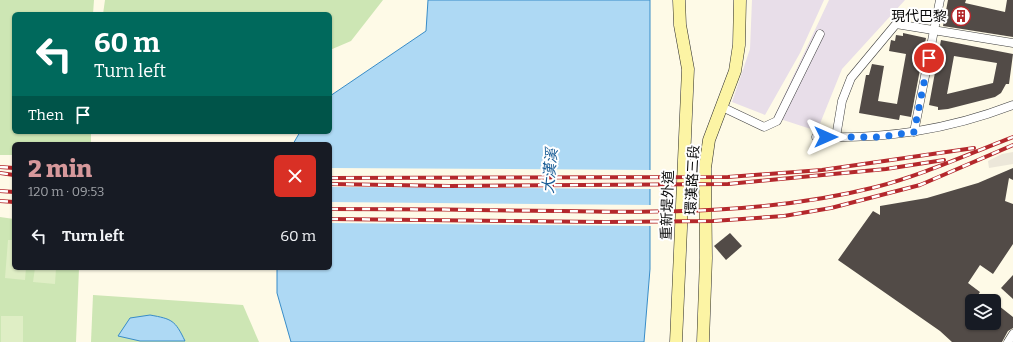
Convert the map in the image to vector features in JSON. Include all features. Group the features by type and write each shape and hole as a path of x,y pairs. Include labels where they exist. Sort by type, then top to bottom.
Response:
{"street":[{"name":"重新堤外道","path":"676,342 688,69 680,25 679,0"},
{"name":"環漢路三段","path":"703,342 706,258 705,168 709,140 735,71 739,45 740,0"},
{"path":"914,132 940,0"},
{"path":"836,137 842,100 851,78 896,24 1013,43"},
{"path":"722,107 764,127 777,121 820,34"},
{"path":"816,137 880,137 914,132 955,125 1013,106"},
{"path":"1008,342 1013,334"}],"shaded area":[{"path":"752,0 824,0 800,53 765,115 732,102 750,49"},
{"path":"829,0 905,0 842,69 817,131 774,117"},
{"path":"1013,152 1013,164 989,168 988,161 1002,154"}],"green space":[{"path":"0,0 94,0 93,12 12,12 12,134 91,134 91,142 12,142 12,155 0,155"},
{"path":"105,0 383,0 351,41 332,49 332,12 103,12"},
{"path":"0,217 12,219 12,270 79,270 76,342 0,342"},
{"path":"8,240 12,240 12,270 26,270 25,280 5,278"},
{"path":"35,270 56,270 55,284 33,282"},
{"path":"93,295 243,305 259,342 91,342"},
{"path":"1,316 23,316 23,342 1,342"}],"water":[{"name":"大漢溪","path":"428,0 650,0 650,269 644,342 291,342 277,293 277,270 332,270 332,142 294,142 299,134 332,134 332,95 426,31"},
{"path":"150,315 168,319 175,325 185,341 140,341 118,336 130,318"}],"pier":[{"path":"332,168 652,170 652,189 332,187"},
{"path":"332,202 652,205 652,226 332,223"}],"building":[{"path":"948,0 966,0 965,3 1005,12 1007,0 1013,0 1013,37 943,26"},
{"path":"903,33 926,38 911,117 900,115 899,120 859,113 866,75 869,75 872,64 884,66 878,101 897,104 906,54 889,51 891,40 895,41 896,35 903,36"},
{"path":"941,40 1013,54 1009,84 1006,84 1001,93 995,97 948,109 938,110 938,107 929,105","holes":["954,56 997,63 993,83 947,94"]},
{"path":"1013,168 1013,180 1009,178 1005,201 1013,204 1013,244 993,274 980,265 968,283 980,292 979,294 965,294 965,330 1001,330 1001,308 1013,317 1013,328 1008,331 1002,342 952,342 940,331 838,260 873,211 880,215 880,206 927,198 978,183"},
{"path":"730,233 742,246 726,260 714,246"},
{"path":"1013,275 1013,299 1001,288"}],"railway":[{"path":"332,209 639,212 719,210 758,207 837,196 876,187 928,170 1013,137"},
{"path":"332,219 606,222 713,221 784,216 831,208 920,185 1013,145"},
{"path":"332,178 728,177 822,170 974,148"},
{"path":"332,184 450,186 728,184 886,169 944,160"},
{"path":"0,167 12,168"},
{"path":"0,173 12,175"},
{"path":"0,191 12,192"},
{"path":"0,201 12,202"}],"place":[{"name":"現代巴黎","path":"961,16"}],"route":[{"path":"826,137 880,137 914,132 929,58"}]}
